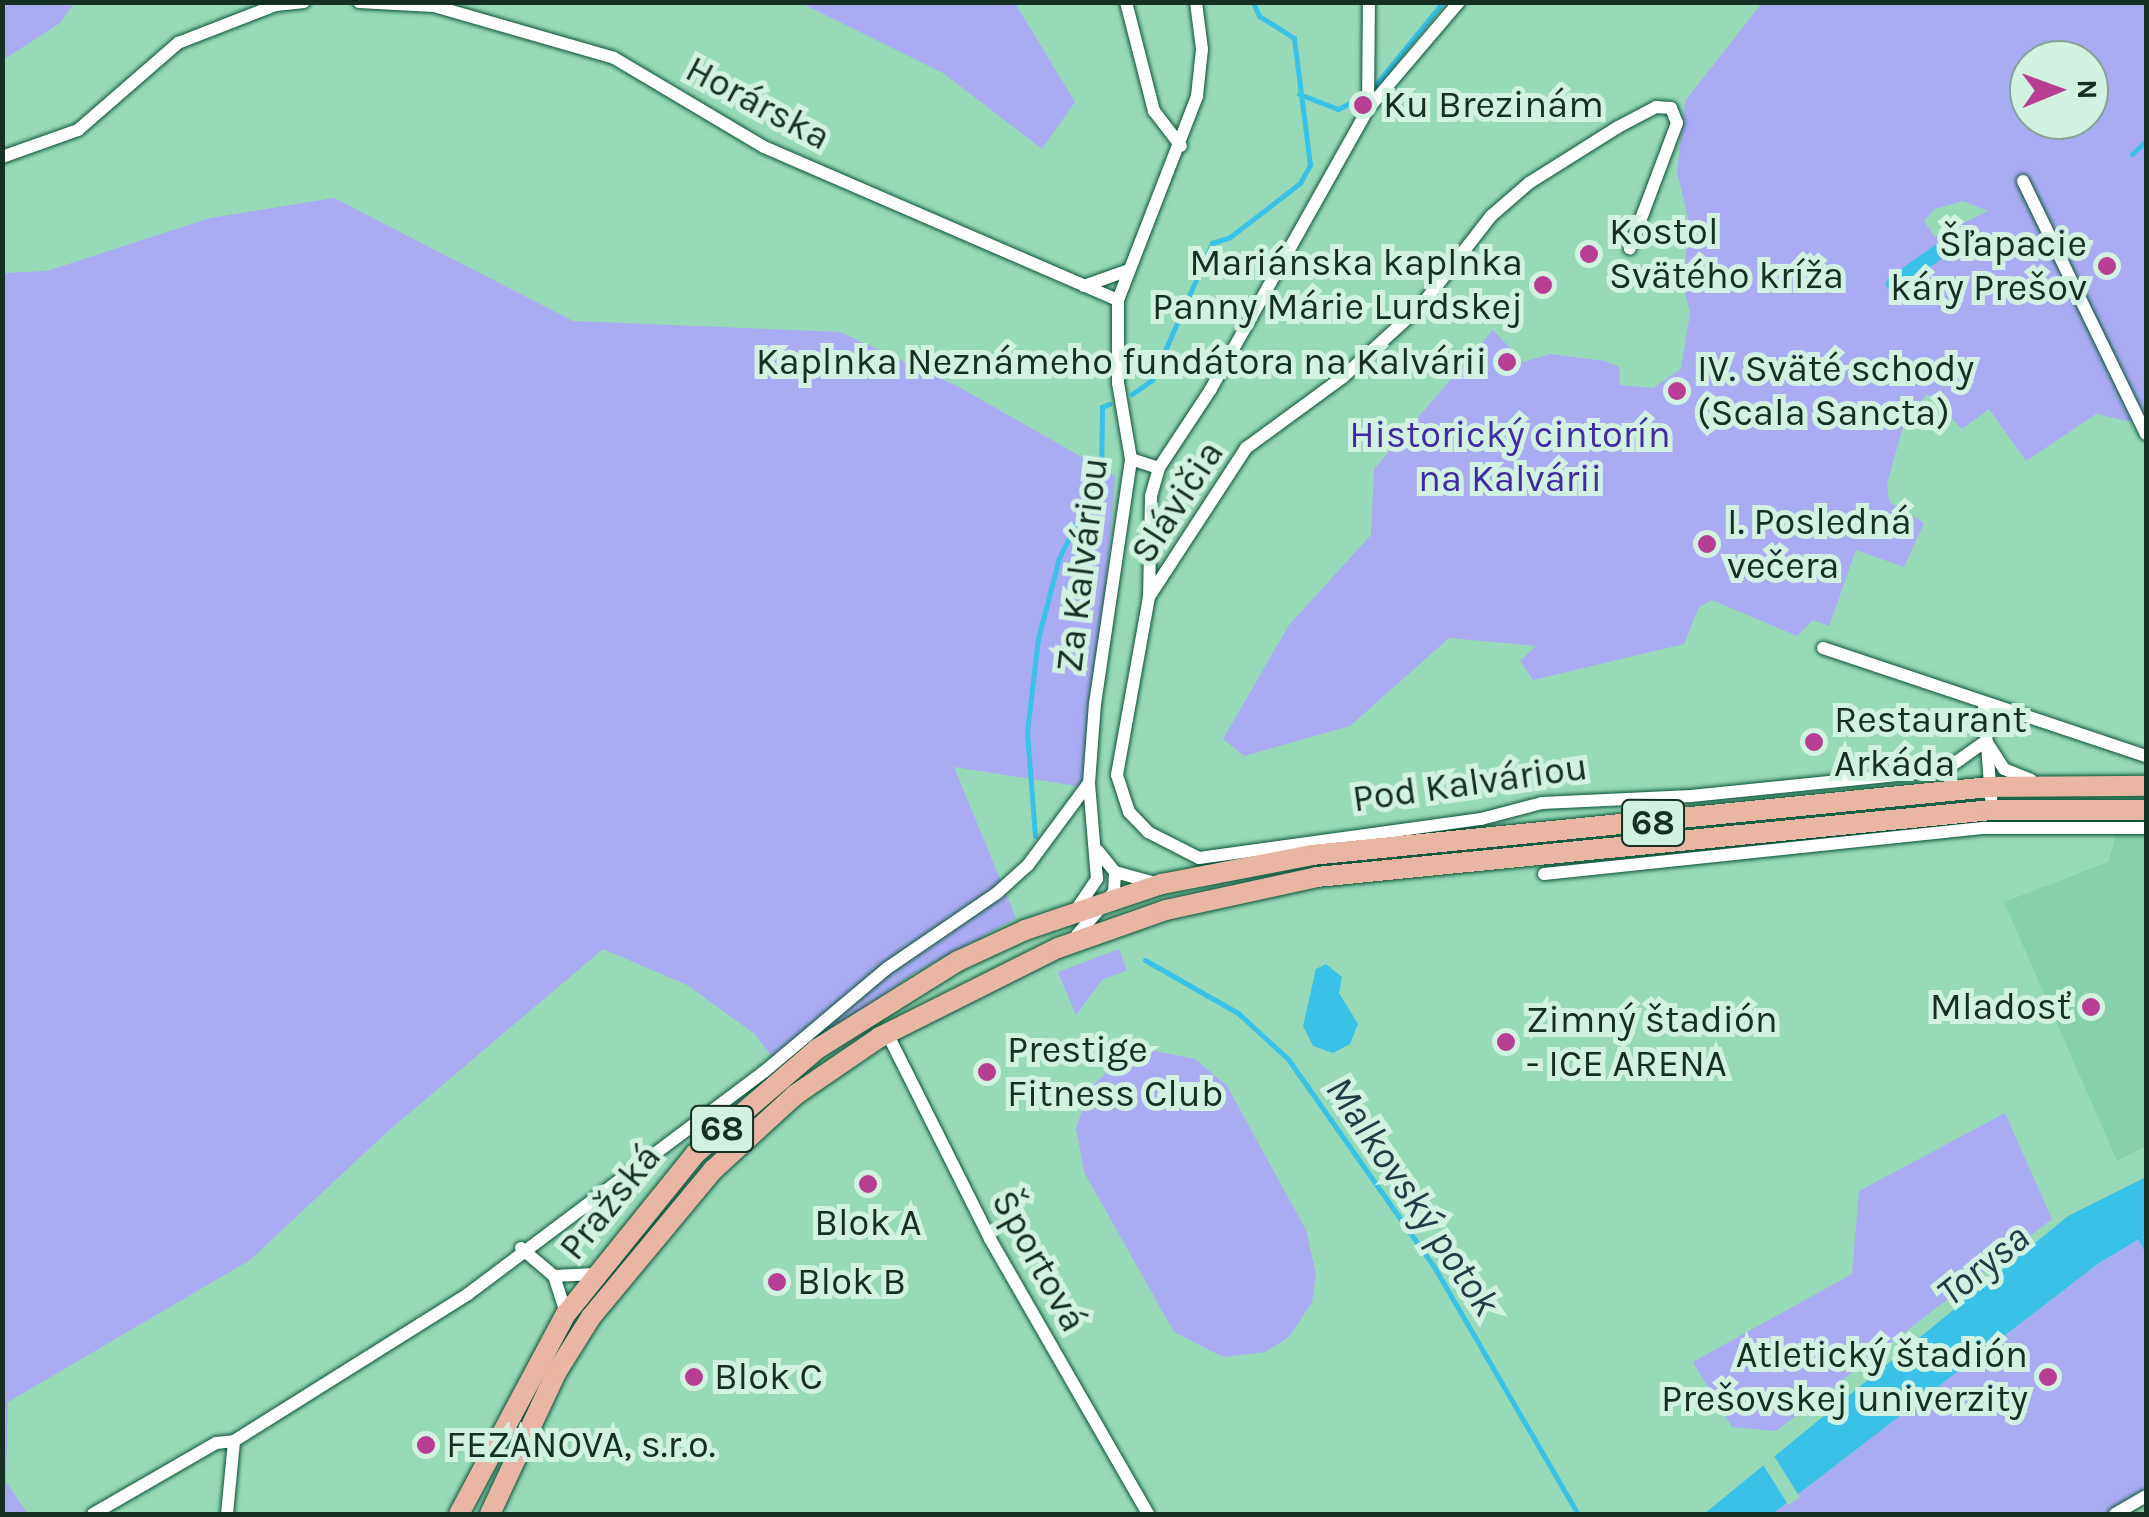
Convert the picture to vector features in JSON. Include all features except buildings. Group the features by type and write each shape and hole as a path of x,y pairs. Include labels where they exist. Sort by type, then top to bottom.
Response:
{"main road":[{"name":"Pod Kalváriou","path":"1108,899 1162,884 1312,855 1990,787 2048,783 2146,786"},
{"name":"Pod Kalváriou","path":"1146,917 1317,877 1992,810 2146,810"},
{"name":"Pražská","path":"459,1514 566,1314 594,1274 695,1154 817,1049 958,961 1108,899"},
{"name":"Pražská","path":"490,1514 565,1359 670,1214 771,1115 887,1033 1058,948 1146,917"}],"street":[{"path":"2,157 78,130 178,43 276,4 304,2"},
{"name":"Horárska","path":"359,2 434,6 614,58 764,146 1118,300"},
{"path":"1126,2 1154,112 1181,146"},
{"name":"Za Kalváriou","path":"1096,879 1098,851 1089,782 1131,459 1118,384 1118,300 1181,146 1202,49 1196,2"},
{"path":"1367,96 1369,2"},
{"path":"1149,598 1151,496 1159,468 1211,389 1367,96 1458,2"},
{"name":"Slávičia","path":"1117,775 1149,598 1246,448 1343,376 1421,306 1492,216 1529,183 1656,106 1672,108 1678,122 1630,248"},
{"path":"2022,181 2146,434"},
{"path":"1084,286 1126,272"},
{"path":"1131,459 1159,468"},
{"path":"1824,648 1984,706 2146,756"},
{"path":"1984,706 1992,810"},
{"path":"1986,741 2004,770 2048,783"},
{"name":"Pod Kalváriou","path":"1117,775 1129,812 1148,832 1199,858 1482,819 1542,803 1690,796 1945,770 1986,741"},
{"path":"93,1514 216,1443 234,1441 459,1300 521,1248 765,1071 886,969 997,894 1089,782 1117,775"},
{"path":"1064,816 1085,820 1096,836"},
{"path":"1544,874 2004,826 2146,828"},
{"path":"1098,851 1115,872 1162,884"},
{"path":"1058,948 1090,926 1108,899 1115,872"},
{"path":"1096,879 1108,899 1146,917"},
{"path":"1075,910 1088,901 1096,879"},
{"name":"Športová","path":"887,1033 990,1239 1148,1514"},
{"path":"521,1248 554,1276 566,1314"},
{"path":"554,1276 594,1274"},
{"path":"227,1514 234,1441"},
{"path":"2116,1514 2146,1496"}],"shaded area":[{"path":"2119,825 2146,828 2146,1146 2117,1161 2004,902 2108,862"},
{"path":"1326,964 1342,977 1339,993 1358,1024 1350,1044 1333,1053 1313,1046 1303,1026 1316,969"},
{"path":"2146,1177 2146,1235 2099,1263 1772,1514 1704,1514 2068,1216"}],"green space":[{"path":"3,2 74,3 60,23 3,60"},
{"path":"801,3 1015,3 1075,102 1042,149 943,73"},
{"name":"Historický cintorín na Kalvárii","path":"1762,3 2146,3 2146,425 2096,414 2026,461 1989,409 1962,429 1927,394 1904,423 1887,484 1889,502 1924,523 1904,567 1856,550 1829,626 1813,620 1797,636 1712,600 1699,607 1684,644 1533,680 1520,661 1536,646 1449,638 1350,726 1244,756 1223,739 1289,625 1371,535 1374,469 1493,330 1523,362 1551,354 1605,361 1619,367 1620,385 1653,388 1681,369 1690,313 1684,287 1688,217 1677,172 1685,101","holes":["1963,201 1988,211 1935,237 1924,221 1935,209"]},
{"path":"334,198 573,321 840,332 957,386 1115,476 1090,788 954,767 1016,918 908,977 782,1071 755,1034 687,985 603,949 387,1132 250,1260 8,1402 6,1482 28,1514 3,1514 3,273 47,271 210,218"},
{"path":"1119,949 1127,970 1102,980 1076,1015 1058,972"},
{"path":"1154,1051 1195,1059 1227,1086 1306,1230 1316,1274 1312,1302 1289,1337 1265,1352 1223,1357 1174,1332 1084,1172 1076,1128 1090,1088 1121,1060"},
{"path":"2005,1113 2052,1219 1776,1431 1732,1427 1693,1362 1852,1274 1859,1191"},
{"name":"Atletický štadión Prešovskej univerzity","path":"2146,1235 2146,1496 2113,1514 1772,1514 2099,1263"}],"pier":[{"path":"1771,1451 1800,1498 1788,1505 1759,1458"}],"waterway":[{"name":"Malkovský potok","path":"1132,394 1152,380 1212,243 1230,237 1300,183 1310,165 1294,38 1259,16 1253,2"},
{"name":"Malkovský potok","path":"1372,89 1443,2"},
{"name":"Malkovský potok","path":"1299,94 1338,109 1364,96"},
{"path":"2132,154 2146,141"},
{"path":"1893,283 1940,250"},
{"name":"Malkovský potok","path":"1035,836 1027,732 1038,639 1059,558 1101,474 1102,407 1109,404"},
{"name":"Malkovský potok","path":"1145,960 1238,1013 1288,1059 1433,1265 1578,1514"},
{"path":"2138,1234 2146,1249"}],"place":[{"name":"Ku Brezinám","path":"1363,105"},
{"name":"Kostol Svätého kríža","path":"1589,254"},
{"name":"Šľapacie káry Prešov","path":"2107,266"},
{"name":"Mariánska kaplnka Panny Márie Lurdskej","path":"1543,285"},
{"name":"Kaplnka Neznámeho fundátora na Kalvárii","path":"1507,362"},
{"name":"IV. Sväté schody (Scala Sancta)","path":"1677,391"},
{"name":"I. Posledná večera","path":"1707,544"},
{"name":"Restaurant Arkáda","path":"1814,742"},
{"name":"Mladosť","path":"2091,1007"},
{"name":"Zimný štadión - ICE ARENA","path":"1506,1042"},
{"name":"Prestige Fitness Club","path":"987,1072"},
{"name":"Blok A","path":"868,1184"},
{"name":"Blok B","path":"777,1282"},
{"name":"Blok C","path":"694,1377"},
{"name":"Atletický štadión Prešovskej univerzity","path":"2048,1377"},
{"name":"FEZANOVA, s.r.o.","path":"426,1445"}],"water label":[{"name":"Torysa","path":"1983,1265"}]}
